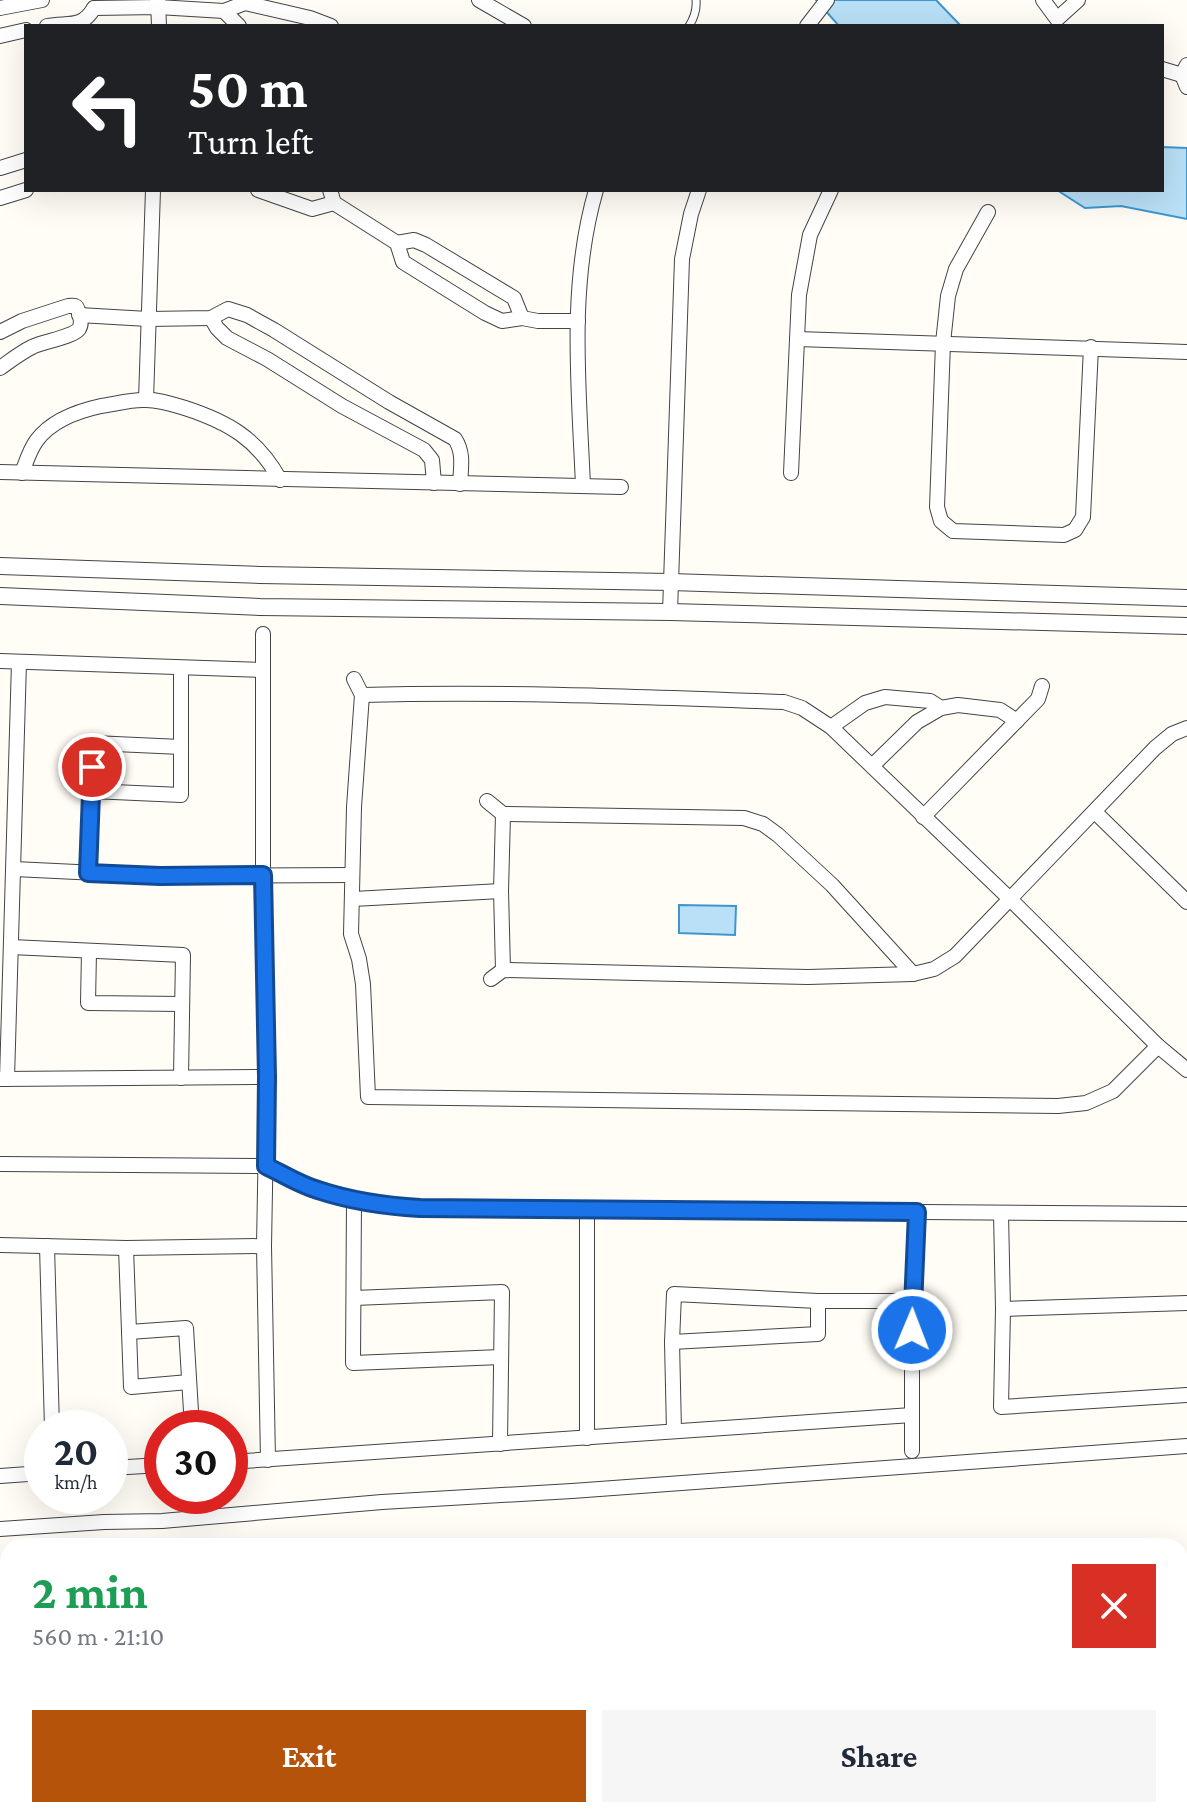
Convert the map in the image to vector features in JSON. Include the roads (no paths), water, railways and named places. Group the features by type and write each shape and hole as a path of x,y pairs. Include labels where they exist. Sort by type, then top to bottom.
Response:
{"street":[{"path":"0,8 42,0"},
{"path":"479,0 521,24"},
{"path":"1043,0 1062,22 1078,0"},
{"path":"77,24 84,21 92,4 158,4 224,11 238,4 254,4 326,24"},
{"path":"158,4 159,24"},
{"path":"809,24 824,4"},
{"path":"224,11 237,24"},
{"path":"0,36 24,30"},
{"path":"1164,70 1185,76"},
{"path":"0,168 24,161"},
{"path":"0,198 24,191"},
{"path":"146,400 153,192"},
{"path":"264,192 312,209 332,197 397,243 403,262 502,321 522,318 578,321"},
{"path":"583,486 578,321 587,221 595,192"},
{"path":"670,612 682,259 698,192"},
{"path":"791,473 799,295 810,235 830,192"},
{"path":"988,212 956,269 948,296 943,343 937,507 941,521 953,531 1064,535 1075,530 1083,517 1091,347"},
{"path":"397,243 414,240 426,245 514,298 522,318"},
{"path":"0,332 22,321 68,306 78,309 81,323 76,331 34,346 0,368"},
{"path":"79,315 148,319 211,318 228,309 247,315 455,439 462,456 460,484"},
{"path":"211,318 227,338 424,450 432,460 434,483"},
{"path":"797,339 1187,352"},
{"path":"22,473 36,440 53,425 93,408 146,400 173,404 223,421 258,449 280,480"},
{"path":"0,472 621,487"},
{"path":"0,566 1187,598"},
{"path":"0,596 260,607 670,612 1187,626"},
{"path":"263,634 267,1077 264,1246 268,1460"},
{"path":"0,661 263,670"},
{"path":"19,662 14,869 4,1079 267,1077"},
{"path":"91,791 181,795 181,668"},
{"path":"354,679 362,695 351,934 363,984 368,1097 1058,1106 1086,1103 1113,1091 1158,1046"},
{"path":"923,817 1038,699 1042,686"},
{"path":"362,695 565,694 784,702 802,708 831,727 1158,1046 1187,1070"},
{"path":"831,727 865,703 885,697 930,701 941,708"},
{"path":"872,766 917,722 941,708 958,705 1000,710 1017,721"},
{"path":"503,814 497,975 808,977 913,974 934,969 955,956 1155,748 1172,734 1187,728"},
{"path":"88,873 93,743 181,747"},
{"path":"487,801 503,814 744,818 763,824 832,885 913,974"},
{"path":"1095,812 1187,902"},
{"path":"14,869 160,876 352,875"},
{"path":"353,899 501,891"},
{"path":"11,947 183,955 181,1078"},
{"path":"89,952 88,1003 182,1004"},
{"path":"0,1164 266,1166 316,1190 392,1207 1187,1214"},
{"path":"354,1200 353,1363 501,1357"},
{"path":"587,1209 587,1438"},
{"path":"912,1451 912,1301 917,1212"},
{"path":"1001,1213 1001,1407 1187,1395"},
{"path":"0,1245 126,1248 264,1246"},
{"path":"47,1246 52,1410"},
{"path":"126,1248 131,1387 189,1382"},
{"path":"354,1298 502,1292 500,1444"},
{"path":"674,1431 674,1294 818,1301 912,1301"},
{"path":"672,1342 818,1334 818,1301"},
{"path":"1003,1309 1187,1303"},
{"path":"129,1332 186,1328 191,1410"},
{"path":"248,1461 912,1415"},
{"path":"0,1529 162,1521 382,1502 1187,1446"},
{"path":"0,1476 24,1474"}],"lane":[{"path":"690,24 696,0"}],"water":[{"path":"816,0 936,0 959,24 837,24"},
{"path":"1164,147 1187,148 1187,219 1121,206 1085,208 1060,192 1164,192"},
{"path":"679,905 736,906 735,935 679,933"}]}
